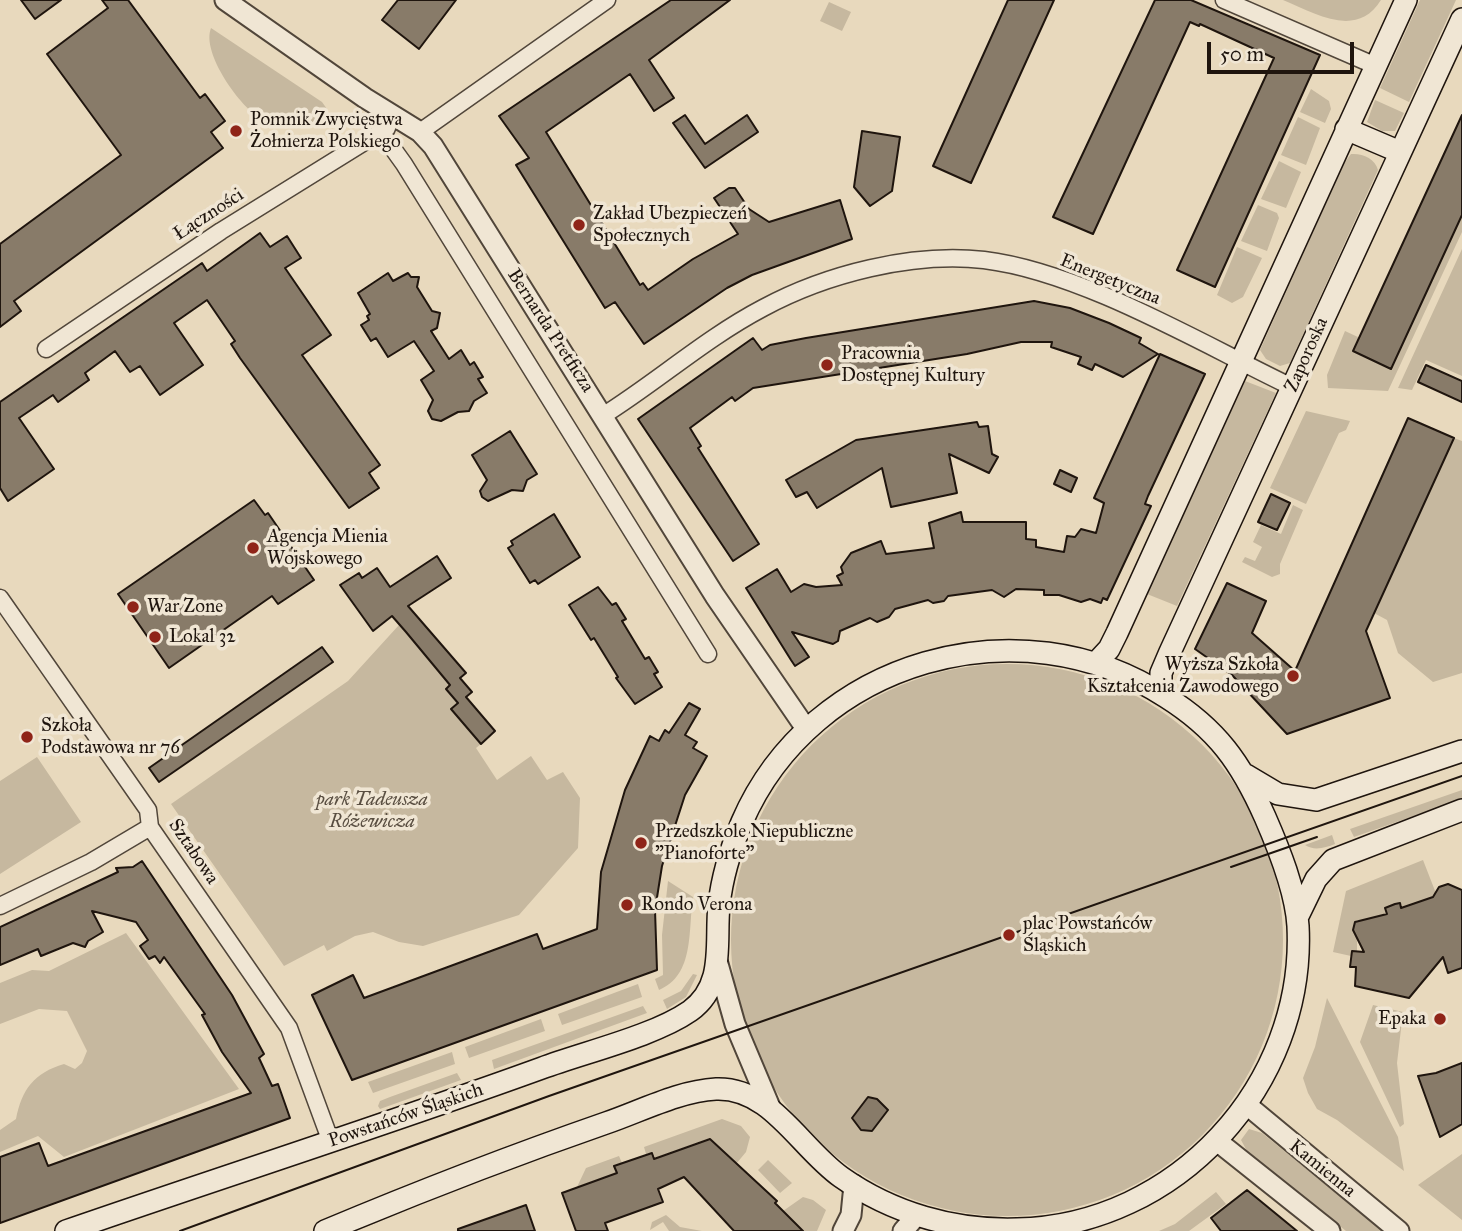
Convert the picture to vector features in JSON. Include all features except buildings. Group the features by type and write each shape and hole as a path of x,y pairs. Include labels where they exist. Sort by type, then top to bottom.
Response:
{"main road":[{"path":"1096,663 1109,649 1117,633 1406,0"},
{"name":"Zaporoska","path":"1161,693 1164,664 1462,19"},
{"path":"1346,129 1400,152"},
{"path":"325,1231 363,1224 524,1152 702,1091 737,1090 770,1107 808,1150 854,1185 894,1207 910,1223 1020,1230 1073,1222 1139,1199 1179,1174 1217,1141 1247,1105 1276,1051 1292,1001 1297,965 1298,916 1273,836 1246,775 1202,724 1161,693 1096,663 1054,653 1004,649 951,654 904,668 864,687 807,730 760,787 739,829 719,902 718,964"},
{"path":"1246,775 1278,794 1316,800 1462,751"},
{"path":"1298,916 1316,879 1332,860 1462,810"},
{"name":"Powstańców Śląskich","path":"66,1231 331,1142 683,1015 703,999 718,964"}],"street":[{"name":"Bernarda Pretficza","path":"225,0 397,119 420,132 433,146 715,596 807,730"},
{"path":"420,132 607,0"},
{"path":"1224,0 1376,66"},
{"name":"Łączności","path":"46,349 221,231 381,132 397,119"},
{"path":"381,132 404,164 708,654"},
{"name":"Energetyczna","path":"604,415 725,330 789,295 877,268 951,259 984,260 1076,284 1292,387"},
{"name":"Sztabowa","path":"0,598 148,810 150,827 289,1028 331,1142"},
{"path":"0,906 92,862 150,827"},
{"path":"718,964 735,1024 770,1107"},
{"name":"Kamienna","path":"1247,1105 1399,1231"},
{"path":"1217,1141 1330,1231"},
{"path":"844,1231 851,1216 854,1185"}],"green space":[{"path":"1283,0 1381,0 1371,12 1348,21 1322,16"},
{"path":"1420,0 1456,0 1409,102 1380,88"},
{"path":"829,2 851,12 842,31 820,21"},
{"path":"211,28 322,102 327,109 326,120 303,128 285,128 262,120 253,113 234,92 217,65 209,39"},
{"path":"1311,89 1329,101 1331,109 1325,123 1300,112"},
{"path":"1375,100 1404,113 1395,131 1382,131 1367,122"},
{"path":"1298,117 1320,128 1306,165 1281,155"},
{"path":"1351,154 1368,157 1378,170 1290,363 1280,366 1266,359 1260,350 1344,163"},
{"path":"1279,161 1301,172 1286,208 1261,199"},
{"path":"1258,205 1277,213 1279,218 1267,251 1241,241"},
{"path":"1462,215 1462,232 1388,391 1328,388 1327,375 1345,331 1360,338 1354,351 1391,369"},
{"path":"1237,247 1262,258 1243,297 1232,303 1217,295"},
{"path":"1462,249 1462,376 1426,360 1412,390 1398,388"},
{"path":"1245,381 1276,393 1177,606 1147,594"},
{"path":"1306,411 1350,421 1346,430 1339,433 1306,504 1270,488"},
{"path":"1454,438 1462,441 1462,673 1433,682 1398,653 1387,620 1374,613"},
{"path":"1293,505 1303,510 1280,564 1280,574 1272,577 1242,562 1245,557 1255,561 1262,547 1253,542 1261,525 1281,534"},
{"name":"park Tadeusza Różewicza","path":"399,625 451,684 446,689 457,703 451,709 481,744 476,748 497,780 531,756 547,780 563,772 580,798 578,848 519,915 423,946 399,942 373,932 355,936 327,951 324,945 284,966 171,804 348,681"},
{"name":"plac Powstańców Śląskich","path":"1007,664 1061,670 1113,685 1160,711 1202,745 1236,787 1262,834 1277,886 1283,940 1277,994 1262,1046 1236,1093 1202,1135 1160,1169 1113,1195 1061,1210 1007,1216 953,1210 901,1195 854,1169 812,1135 778,1093 752,1046 737,994 731,940 737,886 752,834 778,787 812,745 854,711 901,685 953,670"},
{"path":"37,757 81,822 0,874 0,781"},
{"path":"1462,790 1462,799 1354,837 1350,829"},
{"path":"1332,835 1335,844 1323,848 1305,845"},
{"path":"1423,860 1437,896 1402,909 1400,904 1385,909 1387,914 1367,921 1357,920 1353,926 1357,934 1357,951 1352,951 1351,956 1333,952 1346,891"},
{"path":"668,881 693,897 690,937 679,974 659,990 655,979 663,975 662,935"},
{"path":"126,933 239,1089 64,1157 38,1136 0,1152 0,1130 16,1119 26,1091 37,1077 64,1064 75,1069 82,1063 87,1051 67,1011 39,1009 0,1024 0,983 32,970 49,971"},
{"path":"693,974 697,975 686,997 667,1009 663,1000 681,991"},
{"path":"638,984 642,997 562,1025 558,1014"},
{"path":"1327,998 1398,1137 1404,1171 1337,1120 1317,1109 1308,1093 1303,1078 1315,1047"},
{"path":"1373,1005 1403,1012 1397,1063 1404,1124 1400,1127 1360,1042"},
{"path":"643,1006 647,1013 494,1069 492,1060"},
{"path":"541,1019 545,1031 469,1058 465,1047"},
{"path":"452,1052 455,1064 373,1093 368,1082"},
{"path":"457,1073 461,1080 380,1109 378,1106 380,1101"},
{"path":"722,1119 741,1126 750,1137 746,1152 736,1164 710,1138 655,1158 653,1152 646,1154 644,1147"},
{"path":"1249,1129 1262,1133 1383,1231 1346,1231 1247,1151 1241,1140"},
{"path":"1462,1154 1462,1220 1418,1185"},
{"path":"619,1156 622,1163 614,1165 616,1173 577,1187 586,1168"},
{"path":"768,1160 792,1183 780,1193 758,1170"},
{"path":"1216,1192 1226,1204 1189,1231 1159,1231 1175,1224"},
{"path":"803,1197 813,1200 826,1210 817,1231 803,1231 783,1211"},
{"path":"666,1215 680,1227 702,1231 669,1231 663,1222 650,1230 652,1222"}],"tram line":[{"path":"180,1231 549,1096 1462,776"},
{"path":"1231,867 1317,837"}],"place":[{"name":"Pomnik Zwycięstwa Żołnierza Polskiego","path":"236,131"},
{"name":"Zakład Ubezpieczeń Społecznych","path":"579,225"},
{"name":"Pracownia Dostępnej Kultury","path":"827,365"},
{"name":"Agencja Mienia Wojskowego","path":"253,548"},
{"name":"War Zone","path":"133,607"},
{"name":"Lokal 32","path":"155,637"},
{"name":"Wyższa Szkoła Kształcenia Zawodowego","path":"1293,676"},
{"name":"Szkoła Podstawowa nr 76","path":"27,737"},
{"name":"Przedszkole Niepubliczne \"Pianoforte\"","path":"641,843"},
{"name":"Rondo Verona","path":"627,905"},
{"name":"plac Powstańców Śląskich","path":"1009,935"},
{"name":"Epaka","path":"1440,1019"}]}
